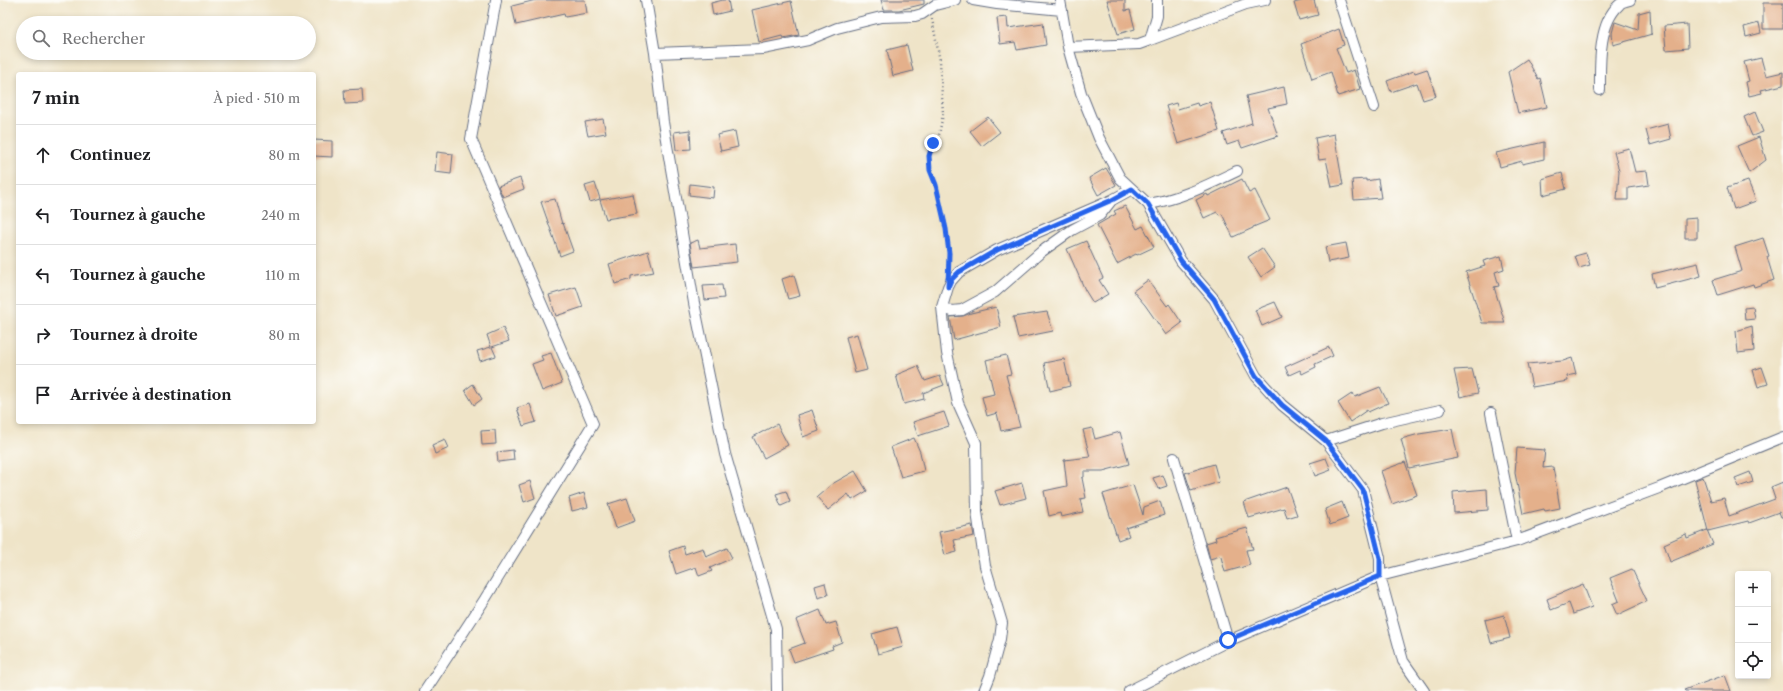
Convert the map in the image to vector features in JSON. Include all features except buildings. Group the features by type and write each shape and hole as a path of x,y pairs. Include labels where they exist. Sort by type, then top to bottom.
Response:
{"street":[{"path":"425,691 485,599 593,424 472,139 496,0"},
{"path":"646,0 655,53 663,122 693,295 724,446 776,629 777,691"},
{"path":"655,53 763,49 808,40 837,28 881,17 915,16 922,14 935,6 955,0"},
{"path":"973,0 997,4 1061,5 1068,47 1081,93 1099,138 1120,178 1148,204 1181,261 1214,299 1256,376 1282,405 1326,441 1363,490 1380,558 1380,576 1403,661 1424,691"},
{"path":"1150,40 1158,16 1157,0"},
{"path":"1068,47 1139,44 1246,4 1265,0"},
{"path":"1339,0 1374,107"},
{"path":"1600,90 1600,53 1607,20 1619,4 1630,0"},
{"path":"1148,204 1165,201 1192,192 1237,171"},
{"path":"984,691 990,676 1000,639 1002,623 985,566 977,512 976,443 958,403 947,353 942,307 951,280 959,272 997,250 1112,200 1132,189"},
{"path":"942,307 952,311 962,310 994,292 1041,252 1072,230 1100,215 1112,200"},
{"path":"1326,441 1382,423 1440,410"},
{"path":"1491,413 1517,541"},
{"path":"1130,691 1228,640 1380,576 1517,541 1659,488 1783,437"},
{"path":"1174,458 1228,640"}],"path":[{"path":"932,19 940,61 943,114 939,135 933,143 929,156 930,170 936,185 946,229 949,253 948,287"}],"route":[{"path":"933,143 929,156 930,170 936,185 946,229 949,253 948,287 951,280 959,272 997,250 1112,200 1132,189 1148,204 1181,261 1214,299 1256,376 1282,405 1326,441 1363,490 1380,558 1380,576 1228,640"}]}
